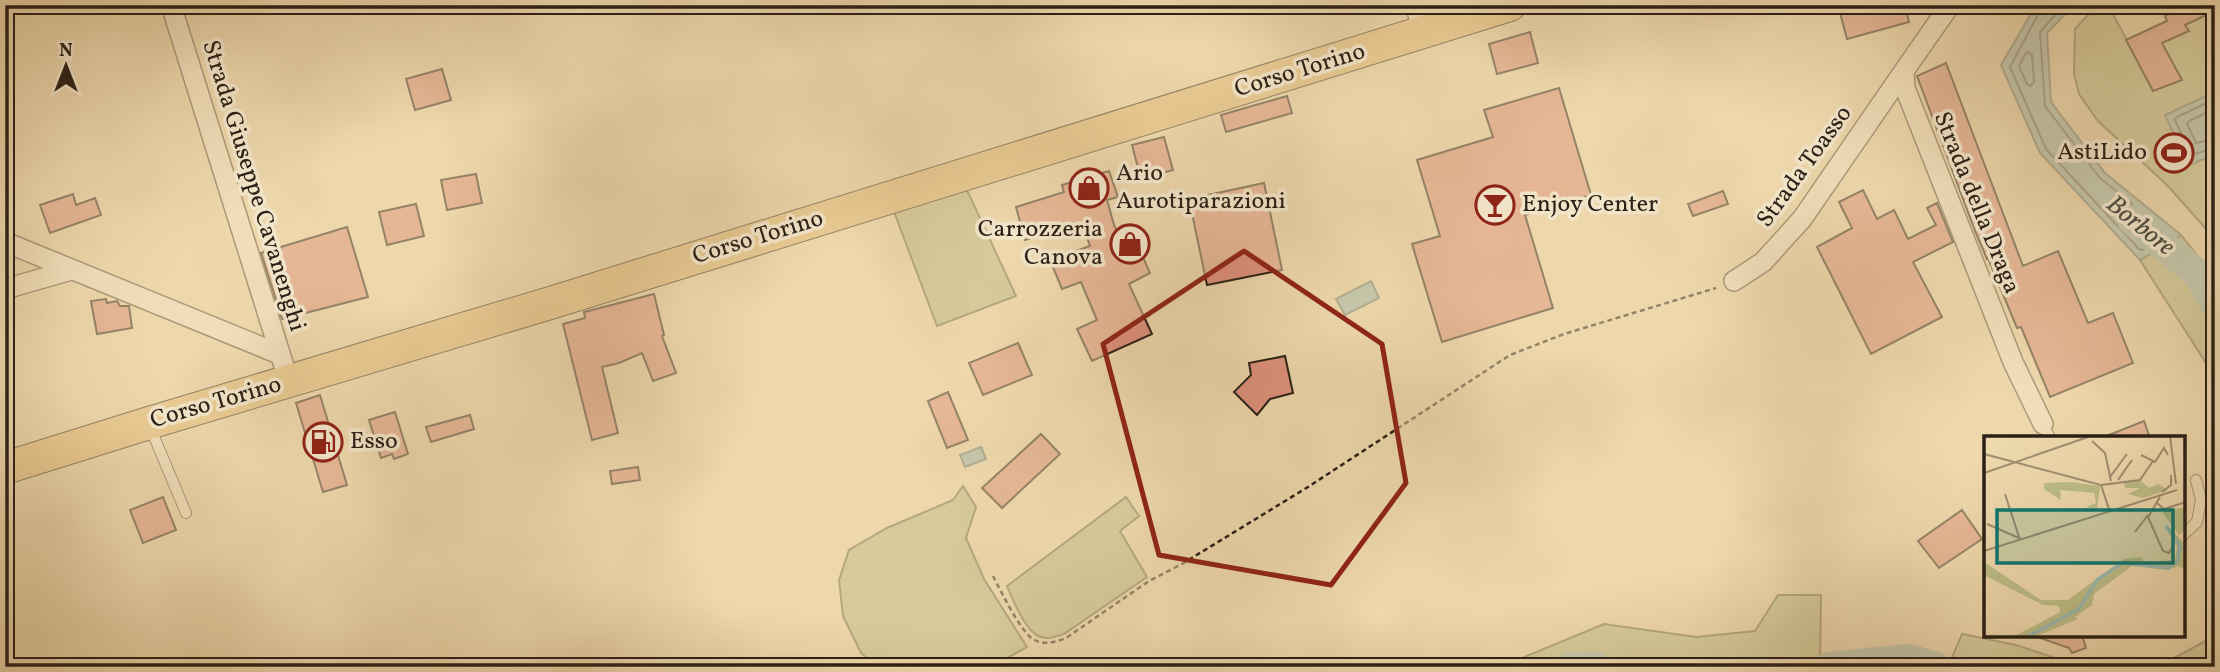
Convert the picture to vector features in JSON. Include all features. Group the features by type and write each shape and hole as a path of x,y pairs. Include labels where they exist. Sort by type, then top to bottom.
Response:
{"main road":[{"name":"Corso Torino","path":"5,468 149,423 284,368 1419,19 1510,5"}],"street":[{"name":"Strada Giuseppe Cavanenghi","path":"171,5 284,368"},
{"path":"1904,71 1950,5"},
{"name":"Strada Toasso","path":"1734,281 1763,262 1802,219 1904,71"},
{"name":"Strada della Draga","path":"1904,71 1905,88 2013,362 2046,431"},
{"path":"5,242 284,368"},
{"path":"5,289 71,270"}],"lane":[{"path":"149,423 186,513"},
{"path":"2185,533 2197,522 2201,500 2196,480"}],"path":[{"path":"993,576 1017,620 1031,638 1041,643 1052,643 1066,638 1149,581 1182,564 1308,487 1510,355 1564,334 1734,281"}],"highlighted area":[{"path":"1244,251 1382,344 1406,483 1331,585 1159,555 1103,344"}],"green space":[{"name":"AstiLido","path":"2187,5 2215,5 2215,239 2167,185 2098,121 2079,94 2074,74 2075,29 2089,14 2111,11 2127,40 2167,21 2165,16"},
{"path":"966,188 1016,296 937,326 893,209"},
{"path":"2181,235 2215,278 2215,377 2140,260"},
{"path":"963,486 976,507 966,538 984,579 1027,647 991,667 877,667 861,653 843,616 839,580 849,550 887,528 953,500"},
{"path":"1126,497 1139,516 1120,531 1147,577 1064,634 1047,638 1035,634 1021,615 1007,586"},
{"path":"1778,595 1821,595 1820,667 1500,667 1604,624 1696,637 1755,631"},
{"path":"1962,634 2016,645 2082,667 1948,667"},
{"path":"2215,636 2215,667 2157,667"}],"water":[{"path":"2036,5 2074,5 2047,33 2051,102 2105,173 2181,235 2140,260 2040,153 2001,65"},
{"path":"2215,92 2215,154 2188,166 2165,115"},
{"path":"1371,281 1379,298 1345,315 1336,299"},
{"path":"981,447 986,459 965,467 960,455"}],"building":[{"path":"1838,5 1905,5 1909,22 1847,39"},
{"path":"2187,5 2215,5 2215,11 2185,25 2189,31 2162,43 2182,80 2153,91 2126,40 2167,21 2165,16"},
{"path":"1530,32 1538,63 1497,74 1489,44"},
{"path":"1946,63 2023,266 2058,251 2088,323 2113,313 2133,363 2050,397 2021,327 2017,328 1975,231 1917,76"},
{"path":"442,69 451,100 415,110 406,79"},
{"name":"Enjoy Center","path":"1559,88 1591,195 1525,215 1553,308 1442,342 1412,244 1440,236 1417,160 1493,137 1484,110"},
{"path":"1287,96 1292,113 1226,132 1221,115"},
{"path":"1164,137 1173,170 1141,179 1132,145"},
{"path":"1109,171 1118,197 1107,200 1114,225 1122,242 1134,237 1150,273 1129,284 1152,334 1092,361 1077,329 1097,320 1081,282 1062,289 1050,260 1090,246 1082,223 1025,240 1016,207 1064,192 1062,185"},
{"path":"476,174 482,203 447,210 441,180"},
{"path":"1264,183 1282,270 1207,285 1189,199"},
{"path":"1863,190 1877,219 1894,210 1908,239 1936,225 1927,208 1937,203 1953,242 1913,262 1942,317 1871,354 1817,247 1852,228 1839,202"},
{"path":"1723,191 1728,204 1693,216 1688,204"},
{"path":"73,194 76,205 95,198 101,215 50,233 40,205"},
{"path":"416,204 424,236 387,245 379,212"},
{"path":"347,227 368,297 282,319 261,253"},
{"path":"654,294 664,335 662,336 676,373 653,381 642,353 602,367 618,433 592,440 563,324 585,318 584,312"},
{"path":"106,299 107,303 117,301 120,306 129,306 132,328 97,334 91,301"},
{"path":"1018,343 1032,375 983,395 969,363"},
{"path":"1285,356 1293,393 1270,399 1257,415 1234,392 1251,375 1249,363"},
{"path":"948,392 968,440 947,448 928,401"},
{"path":"320,395 347,485 323,492 296,403"},
{"path":"395,412 408,454 394,459 392,454 381,458 369,420"},
{"path":"470,415 474,429 431,442 426,427"},
{"path":"2144,421 2149,436 2106,436"},
{"path":"1041,434 1060,454 1002,508 982,488"},
{"path":"638,467 640,480 612,484 610,471"},
{"path":"163,497 176,530 143,543 130,510"},
{"path":"1962,510 1982,539 1939,568 1918,541"},
{"path":"2083,637 2086,648 2072,653 2069,648 2040,638"}],"waterway":[{"name":"Borbore","path":"2132,220 2197,273 2215,303"},
{"name":"Borbore","path":"1829,667 1909,659 1936,667"},
{"name":"Borbore","path":"1570,667 1596,667"}],"place":[{"name":"AstiLido","path":"2174,153"},
{"name":"Ario Aurotiparazioni","path":"1089,188"},
{"name":"Enjoy Center","path":"1495,205"},
{"name":"Carrozzeria Canova","path":"1130,244"},
{"name":"Esso","path":"323,442"}]}
